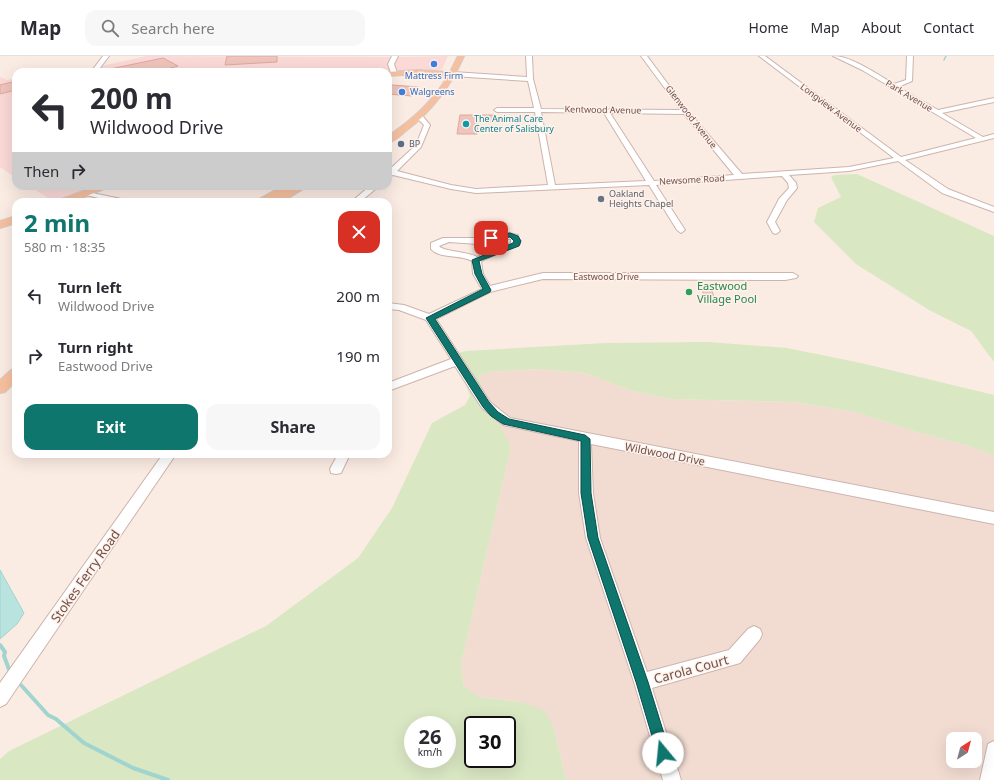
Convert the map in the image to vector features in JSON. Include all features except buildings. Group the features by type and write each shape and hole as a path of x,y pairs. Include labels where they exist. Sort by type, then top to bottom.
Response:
{"main road":[{"path":"392,137 420,115 439,96 453,56"},
{"path":"392,129 423,104 461,56"},
{"path":"392,75 447,74"},
{"path":"405,128 416,124 426,127"},
{"path":"73,198 95,190"},
{"path":"267,198 282,190"},
{"path":"281,198 296,190"},
{"path":"0,225 12,220"},
{"path":"0,388 12,377"}],"street":[{"path":"97,68 106,56"},
{"path":"391,68 395,56"},
{"path":"529,56 530,79 538,110 552,188"},
{"name":"Glenwood Avenue","path":"644,56 686,112 740,177"},
{"name":"Longview Avenue","path":"762,56 899,159"},
{"name":"Park Avenue","path":"836,56 864,69 981,138"},
{"path":"894,86 909,81 910,56"},
{"path":"447,74 530,79"},
{"path":"936,112 994,100"},
{"name":"Kentwood Avenue","path":"497,110 686,112"},
{"path":"605,110 681,230"},
{"path":"392,170 419,146 424,137 427,124 420,118 420,115"},
{"name":"Newsome Road","path":"392,174 467,190 490,191 784,175 850,169 994,136"},
{"path":"899,159 945,191 994,210"},
{"path":"776,231 771,222 783,199 793,188 792,183 784,175"},
{"path":"360,198 370,190"},
{"path":"86,193 108,198"},
{"path":"503,235 516,237 516,244 476,260 462,252 438,251 435,249 434,245 443,240 479,241 503,235"},
{"path":"476,260 478,274 487,290"},
{"name":"Eastwood Drive","path":"430,318 487,290 544,276 791,276"},
{"path":"392,306 400,307 430,318"},
{"name":"Wildwood Drive","path":"430,318 486,405 495,414 507,422 585,439 993,519"},
{"path":"392,385 457,361"},
{"path":"585,439 586,493 593,538 642,682 672,780"},
{"name":"Stokes Ferry Road","path":"0,698 167,458"},
{"path":"336,469 342,458"},
{"name":"Carola Court","path":"642,682 734,657 754,634"},
{"path":"989,780 994,750"}],"shaded area":[{"path":"146,56 448,56 442,69 433,71 392,71 392,68 93,68"},
{"path":"0,77 7,80 12,79 12,175 0,167"},
{"path":"35,190 91,190 68,198 48,198"},
{"path":"539,369 585,373 632,391 671,399 793,402 855,412 917,432 969,446 994,456 994,780 566,780 554,728 522,702 477,697 464,686 461,664 511,447 475,397 482,385 478,376 489,372"}],"green space":[{"path":"857,174 994,236 994,362 971,331 929,310 856,264 814,222 818,208 841,197 831,177 835,175"},
{"path":"708,342 787,348 861,363 994,395 994,456 969,446 917,432 855,412 793,402 671,399 632,391 585,373 539,369 489,372 478,376 482,385 475,397 500,426 511,447 461,664 464,686 478,697 522,702 545,711 554,728 566,780 0,780 0,759 9,751 266,626 358,558 392,508 432,423 465,405 470,396 464,380 457,370 467,366 458,353 466,351 605,343"}],"water":[{"path":"0,570 24,613 17,624 0,639"}],"waterway":[{"path":"944,60 946,56"},
{"path":"0,645 5,652 4,656 10,672"},
{"path":"21,685 48,715 56,719 84,743 133,768 168,780"}],"place":[{"name":"Mattress Firm","path":"434,64"},
{"name":"Walgreens","path":"402,92"},
{"name":"The Animal Care Center of Salisbury","path":"466,124"},
{"name":"BP","path":"401,144"},
{"name":"Oakland Heights Chapel","path":"601,199"},
{"name":"Eastwood Village Pool","path":"689,292"}],"route":[{"path":"491,238 510,235 516,237 517,241 516,244 476,260 478,274 487,290 430,318 486,405 495,414 507,422 585,439 586,493 593,538 642,682 663,753"}]}
